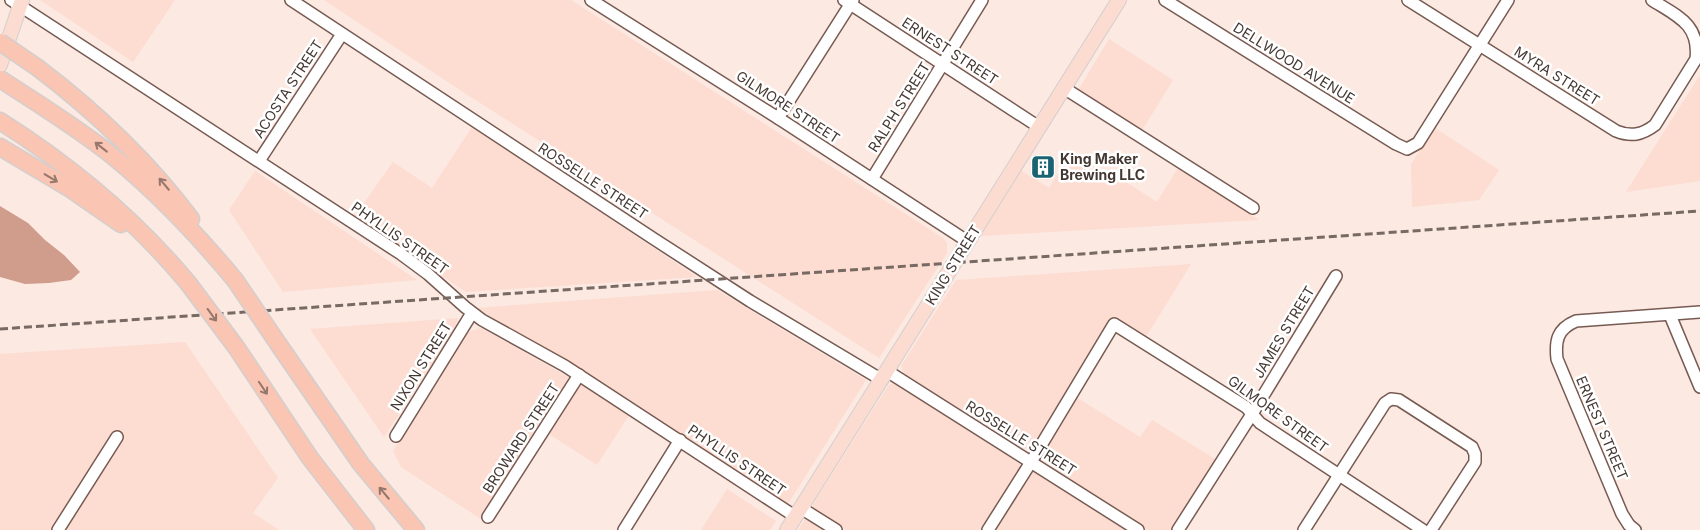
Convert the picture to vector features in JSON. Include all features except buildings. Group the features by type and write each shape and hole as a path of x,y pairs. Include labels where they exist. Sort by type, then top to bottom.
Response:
{"highway":[{"path":"0,42 38,68 99,117 139,156 178,201 361,464 416,530"},
{"path":"0,79 90,139 136,176 194,233 234,280"},
{"path":"0,121 72,170 109,201 158,248 188,283 236,347 310,458 366,530"},
{"path":"5,150 69,188 106,213 156,251 188,283"}],"main road":[{"name":"KING STREET","path":"787,530 1119,0"},
{"path":"0,65 17,2"}],"street":[{"name":"ROSSELLE STREET","path":"291,0 750,301 884,375 1031,462 1138,530"},
{"name":"GILMORE STREET","path":"591,0 778,118 967,241"},
{"name":"RALPH STREET","path":"872,179 982,0"},
{"name":"DELLWOOD AVENUE","path":"1165,0 1396,144 1407,149 1418,143 1479,45"},
{"name":"MYRA STREET","path":"1408,0 1616,132 1625,135 1636,135 1646,132 1655,125 1696,59 1699,48 1698,39 1687,22 1652,0"},
{"path":"1479,45 1508,0"},
{"path":"778,118 849,1"},
{"name":"ERNEST STREET","path":"849,1 1039,127"},
{"name":"PHYLLIS STREET","path":"17,2 415,264 472,313 492,326 579,376 798,513 836,530"},
{"name":"ACOSTA STREET","path":"259,161 342,34"},
{"path":"1064,88 1253,208"},
{"name":"JAMES STREET","path":"1178,530 1252,414 1336,276"},
{"path":"1700,312 1670,314 1700,387"},
{"name":"NIXON STREET","path":"396,436 472,313"},
{"name":"ERNEST STREET","path":"1635,530 1629,525 1622,514 1557,359 1555,346 1559,334 1570,324 1576,322 1670,314"},
{"name":"GILMORE STREET","path":"1031,462 1114,324 1246,407 1260,422 1339,476 1424,530"},
{"name":"BROWARD STREET","path":"488,517 579,376"},
{"path":"1304,530 1385,403 1391,400 1399,400 1472,447 1476,454 1475,462 1431,530"},
{"path":"58,530 117,437"},
{"path":"624,530 680,440"},
{"path":"988,530 1031,462"}],"shaded area":[{"path":"40,0 175,0 133,62"},
{"path":"324,0 571,0 943,238 947,243 947,253 879,358 463,92"},
{"path":"1109,39 1173,80 1141,132 1079,89"},
{"path":"1700,75 1700,181 1626,192 1662,135"},
{"path":"472,127 697,277 466,292 354,217 393,162 432,188"},
{"path":"1435,128 1499,170 1479,200 1412,207 1411,164"},
{"path":"1068,158 1104,181 1110,172 1157,202 1178,168 1259,220 979,236 1020,170 1049,188"},
{"path":"255,171 417,280 283,292 229,210"},
{"path":"0,206 28,223 80,272 71,280 49,283 25,284 0,277"},
{"path":"1191,264 1146,337 1114,317 1033,445 1024,449 905,374 901,366 956,280"},
{"path":"717,290 866,380 788,504 588,373 475,308"},
{"path":"458,318 454,331 384,437 310,329"},
{"path":"481,328 570,378 481,519 401,467 393,451 468,332"},
{"path":"185,342 278,478 253,513 279,530 0,530 0,354"},
{"path":"894,382 1019,463 1021,470 982,530 846,530 814,509 813,504 888,386"},
{"path":"580,383 629,415 597,465 549,434"},
{"path":"1076,397 1140,437 1152,420 1215,459 1172,530 1148,530 1040,462 1040,458"},
{"path":"1035,471 1128,530 993,530 1030,473"},
{"path":"727,489 776,521 770,530 701,530"},
{"path":"805,519 827,530 798,530"}],"railway":[{"path":"0,329 1700,211"}],"place":[{"name":"King Maker Brewing LLC","path":"1043,167"}]}
